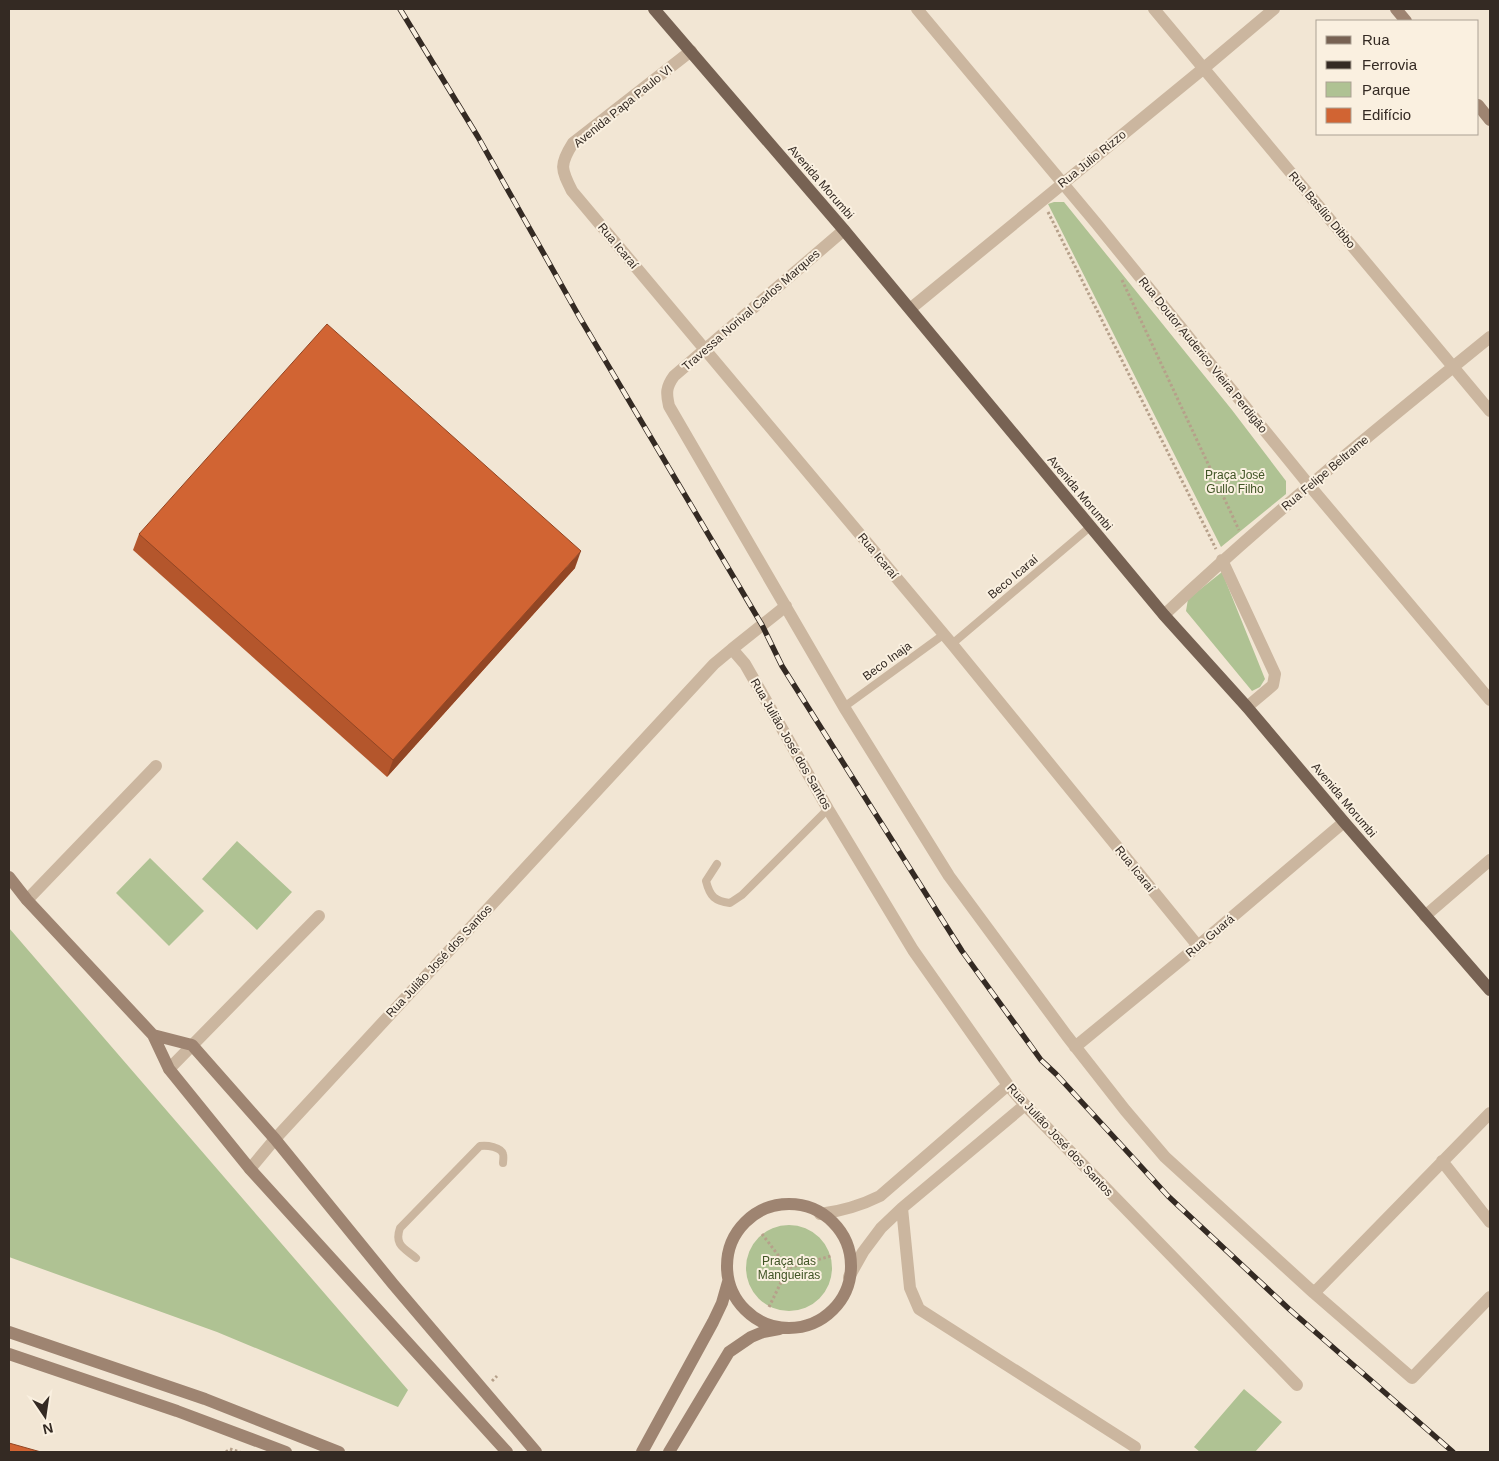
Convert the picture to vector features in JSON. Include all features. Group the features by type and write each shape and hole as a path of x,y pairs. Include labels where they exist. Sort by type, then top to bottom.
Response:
{"main road":[{"name":"Avenida Morumbi","path":"654,9 844,230 1164,615 1247,707 1490,990"}],"street":[{"name":"Rua Doutor Auderico Vieira Perdigão","path":"916,9 1309,486 1490,700"},
{"name":"Rua Basílio Dibbo","path":"1154,9 1490,411"},
{"name":"Rua Julio Rizzo","path":"910,309 1274,9"},
{"path":"1396,9 1405,20"},
{"name":"Avenida Papa Paulo VI","path":"562,165 573,143 691,51"},
{"path":"1479,106 1490,120"},
{"name":"Rua Icaraí","path":"562,165 565,178 572,191 948,639 1198,946"},
{"name":"Travessa Norival Carlos Marques","path":"786,606 669,406 666,395 667,386 674,376 844,230"},
{"name":"Rua Felipe Beltrame","path":"1164,615 1222,560 1490,336"},
{"path":"1222,560 1274,674 1273,685 1247,707"},
{"path":"732,649 786,606 844,706 949,876 1075,1048 1125,1110 1165,1157 1314,1293 1412,1378 1490,1297"},
{"name":"Rua Julião José dos Santos","path":"250,1169 275,1139 714,664 732,649 745,664 828,809 913,950 1008,1085 1025,1105 1297,1385"},
{"path":"27,900 156,766"},
{"name":"Rua Guará","path":"1075,1048 1344,822"},
{"path":"1425,916 1490,860"},
{"path":"9,877 27,900 153,1035 169,1069 250,1169 507,1452"},
{"path":"169,1069 319,916"},
{"path":"153,1035 192,1045 275,1139 393,1284 536,1452"},
{"path":"820,1214 841,1211 861,1205 880,1196 1008,1085"},
{"path":"669,1452 729,1352 739,1344 763,1332 810,1324 828,1314 841,1299 849,1277 863,1252 881,1228 902,1208 1025,1105"},
{"path":"1314,1293 1490,1113"},
{"path":"1442,1161 1490,1222"},
{"path":"789,1328 769,1325 751,1315 737,1300 728,1282 726,1261 731,1241 742,1224 759,1211 778,1204 799,1204 820,1214 835,1223 846,1240 851,1260 849,1277"},
{"path":"902,1208 910,1288 919,1309 1135,1447"},
{"path":"642,1452 713,1322 728,1282"},
{"path":"9,1332 205,1399 339,1452"},
{"path":"9,1354 177,1411 286,1452"}],"lane":[{"name":"Beco Icaraí","path":"948,639 1090,527"},
{"name":"Beco Inaja","path":"844,706 948,639"},
{"path":"717,864 706,881 709,891 718,901 730,903 742,896 828,809"},
{"path":"416,1258 399,1243 397,1237 400,1228 480,1146 487,1145 500,1150 504,1154 503,1163"}],"path":[{"path":"1042,200 1222,560"},
{"path":"1121,276 1245,542"},
{"path":"762,1234 788,1268"},
{"path":"769,1307 788,1268 831,1256"},
{"path":"226,1452 230,1449 240,1452"}],"green space":[{"name":"Praça José Gullo Filho","path":"1064,202 1232,410 1286,481 1286,494 1221,547 1048,204"},
{"path":"1222,572 1265,679 1260,687 1252,691 1186,611 1188,599"},
{"path":"237,841 292,892 257,930 202,879"},
{"path":"150,858 204,911 169,946 116,893"},
{"path":"9,928 408,1390 398,1407 217,1332 9,1257"},
{"name":"Praça das Mangueiras","path":"781,1225 797,1225 806,1228 820,1237 829,1251 832,1268 829,1285 820,1299 806,1308 797,1311 781,1311 765,1304 753,1292 746,1276 746,1260 753,1244 765,1232"},
{"path":"1244,1389 1282,1422 1255,1452 1200,1452 1194,1447"}],"building":[{"path":"327,324 581,551 393,760 139,534"},
{"path":"9,1443 41,1452 9,1452"}],"railway":[{"path":"400,9 478,137 580,318 762,625 782,666 962,951 1041,1060 1168,1196 1289,1309 1453,1452"}]}
